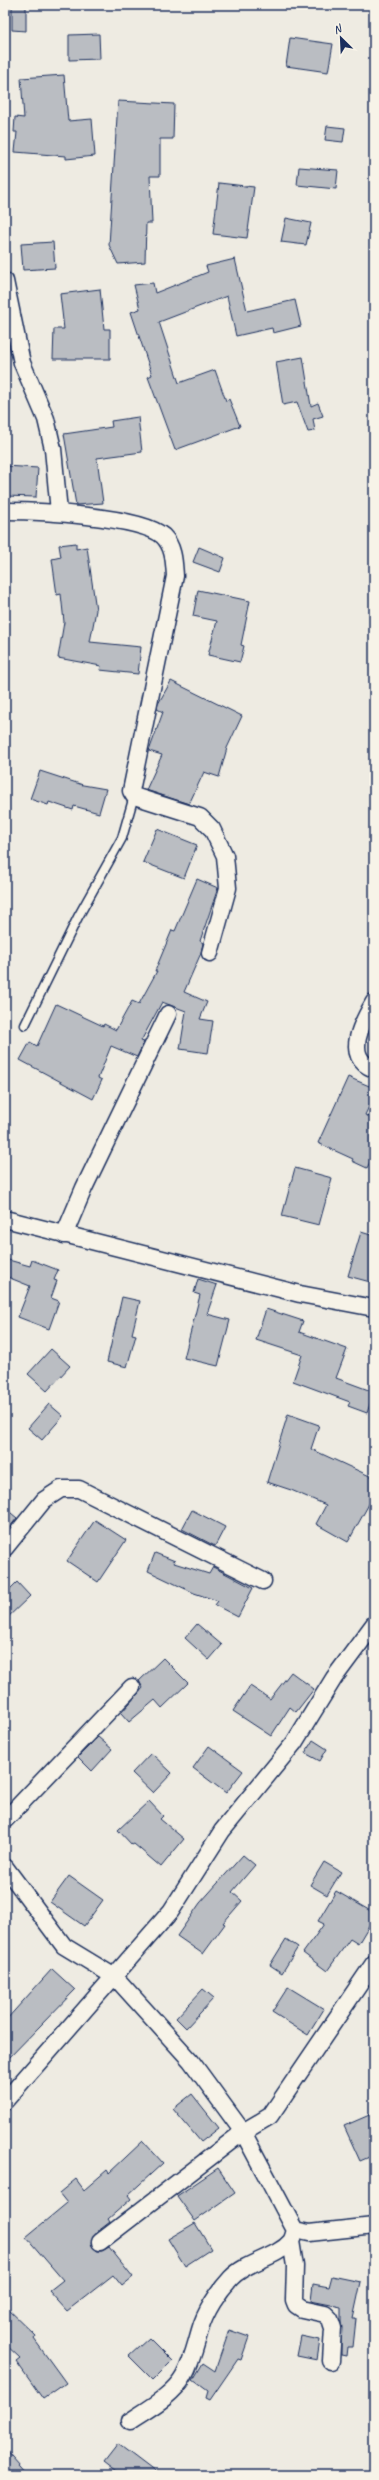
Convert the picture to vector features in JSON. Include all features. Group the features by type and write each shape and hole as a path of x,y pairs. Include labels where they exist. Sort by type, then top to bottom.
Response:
{"street":[{"path":"5,281 22,363 46,419 53,448 59,512"},
{"path":"5,511 59,512 142,526 163,536 173,551 175,576 131,791 134,796 200,817 212,829 225,856 228,888 210,953"},
{"path":"374,1002 360,1028 356,1043 361,1057 369,1067 374,1069"},
{"path":"64,1235 84,1188 168,1014"},
{"path":"5,1219 300,1294 374,1308"},
{"path":"5,1548 44,1500 60,1489 79,1489 263,1581"},
{"path":"5,2101 115,1977 171,1911 222,1830 294,1744 334,1678 374,1624"},
{"path":"5,1820 132,1687"},
{"path":"5,1866 64,1946 115,1977 191,2061 243,2132 293,2235 295,2266 294,2300 296,2305 302,2309 325,2314 330,2319 333,2328 331,2361"},
{"path":"100,2242 243,2132 270,2116 374,1963"},
{"path":"130,2421 162,2400 183,2378 195,2354 200,2329 210,2306 231,2278 252,2262 277,2251 293,2235 374,2226"}],"lane":[{"path":"25,1025 78,917 122,838 134,796"}],"building":[{"path":"12,5 26,5 26,31 12,30"},
{"path":"99,34 100,59 69,60 69,35"},
{"path":"290,38 333,44 328,72 286,66"},
{"path":"64,75 68,121 92,119 95,156 66,159 66,156 15,152 17,132 14,132 15,117 24,118 21,78"},
{"path":"118,101 174,104 173,139 160,139 160,176 150,176 152,223 146,223 145,262 118,264 109,245"},
{"path":"327,126 345,128 343,142 325,140"},
{"path":"299,167 338,170 336,189 297,185"},
{"path":"219,183 254,187 247,238 213,234"},
{"path":"286,218 311,223 306,245 281,242"},
{"path":"53,242 55,268 23,270 21,244"},
{"path":"235,259 247,311 295,300 301,326 273,333 272,328 236,336 227,296 159,322 179,383 215,370 226,401 229,399 240,426 175,450 148,377 152,375 131,312 140,309 134,285 153,283 155,293 208,272 206,266"},
{"path":"100,289 104,329 110,329 110,359 53,359 54,329 64,329 60,294"},
{"path":"303,357 311,406 318,403 323,416 313,419 315,431 308,432 297,402 283,405 276,362"},
{"path":"138,417 142,452 97,458 103,503 76,505 64,434 112,427 111,421"},
{"path":"5,466 38,468 36,497 5,496"},
{"path":"76,543 76,549 87,547 96,610 90,642 141,647 138,674 100,670 101,666 58,658 64,622 61,594 57,595 52,559 61,557 59,545"},
{"path":"199,547 225,558 220,572 193,562"},
{"path":"198,590 250,601 241,645 244,646 240,662 208,655 217,621 193,616"},
{"path":"171,681 242,716 227,748 219,777 204,772 189,804 146,790 162,755 149,751 163,712 157,709 158,704"},
{"path":"40,771 83,785 106,789 99,813 74,806 73,810 49,802 48,805 30,799"},
{"path":"157,829 197,845 184,878 143,862"},
{"path":"197,879 218,888 200,941 203,943 201,953 184,992 207,1002 200,1019 213,1021 208,1053 180,1049 186,1011 162,1002 141,1041 144,1042 137,1057 111,1046 98,1078 102,1080 93,1099 20,1060 30,1042 37,1046 56,1004 103,1026 104,1024 116,1030 132,1001 139,1004 157,971 155,971 172,930 175,931"},
{"path":"348,1077 374,1088 374,1096 365,1115 374,1119 374,1154 367,1168 352,1161 353,1159 318,1143"},
{"path":"295,1168 332,1178 319,1225 282,1216"},
{"path":"361,1232 374,1236 374,1283 348,1276"},
{"path":"5,1259 30,1266 32,1260 58,1270 54,1280 57,1281 51,1298 59,1301 49,1329 18,1317 30,1286 5,1276"},
{"path":"198,1279 217,1285 207,1314 230,1320 218,1366 184,1358 200,1295 194,1293"},
{"path":"122,1297 140,1301 132,1334 136,1335 127,1367 107,1362"},
{"path":"266,1309 303,1321 299,1332 347,1349 336,1378 374,1392 367,1413 348,1406 350,1402 293,1381 302,1355 256,1340"},
{"path":"51,1349 70,1366 47,1391 28,1374"},
{"path":"49,1404 63,1416 42,1440 28,1428"},
{"path":"288,1414 319,1425 311,1449 374,1478 374,1495 348,1542 316,1524 326,1505 291,1490 267,1482"},
{"path":"5,1508 17,1518 5,1533"},
{"path":"192,1510 225,1527 215,1546 182,1529"},
{"path":"95,1520 126,1540 98,1582 67,1561"},
{"path":"155,1553 175,1561 174,1563 209,1574 213,1567 253,1588 238,1617 215,1605 218,1601 194,1593 148,1571"},
{"path":"17,1582 30,1596 5,1620 5,1594"},
{"path":"197,1624 222,1645 209,1660 185,1638"},
{"path":"163,1658 188,1683 162,1708 155,1700 129,1722 121,1713 143,1688 139,1681"},
{"path":"291,1672 314,1689 296,1712 290,1707 271,1736 233,1711 250,1686 270,1699"},
{"path":"98,1737 112,1749 92,1771 78,1757"},
{"path":"313,1740 327,1749 320,1761 305,1753"},
{"path":"209,1746 243,1771 226,1793 193,1768"},
{"path":"151,1753 172,1773 153,1793 132,1773"},
{"path":"149,1801 163,1816 160,1819 184,1839 161,1867 134,1844 132,1845 118,1830"},
{"path":"243,1855 255,1865 232,1892 242,1901 223,1923 225,1924 203,1954 177,1936 200,1903"},
{"path":"324,1862 341,1872 327,1895 310,1885"},
{"path":"69,1876 103,1900 84,1926 50,1902"},
{"path":"336,1891 374,1913 374,1917 358,1944 350,1939 327,1971 303,1953 324,1924 318,1921"},
{"path":"286,1939 298,1947 282,1973 270,1965"},
{"path":"52,1969 75,1990 5,2062 5,2021"},
{"path":"288,1987 324,2009 308,2035 272,2012"},
{"path":"203,1989 214,1998 186,2028 176,2018"},
{"path":"192,2094 219,2128 201,2142 173,2109"},
{"path":"374,2113 374,2155 360,2161 344,2126"},
{"path":"143,2141 163,2163 128,2195 131,2199 108,2219 110,2222 97,2232 91,2243 97,2251 102,2251 109,2247 133,2277 122,2286 113,2275 67,2311 49,2291 63,2280 26,2237 67,2203 59,2193 76,2179 84,2190 107,2170 109,2173"},
{"path":"218,2168 235,2193 195,2221 177,2196"},
{"path":"195,2223 211,2249 185,2266 168,2239"},
{"path":"332,2276 361,2282 353,2319 356,2319 353,2347 347,2347 346,2356 341,2355 341,2307 311,2301 313,2284 329,2287"},
{"path":"5,2306 36,2336 34,2339 66,2383 43,2399 16,2361 20,2358 5,2344"},
{"path":"229,2330 249,2337 241,2360 238,2359 210,2400 206,2398 208,2391 193,2380 203,2363 215,2371"},
{"path":"301,2336 320,2340 317,2360 297,2356"},
{"path":"149,2338 172,2361 153,2380 129,2356"},
{"path":"118,2444 159,2475 121,2475 104,2462"},
{"path":"5,2448 29,2475 5,2475"}]}
